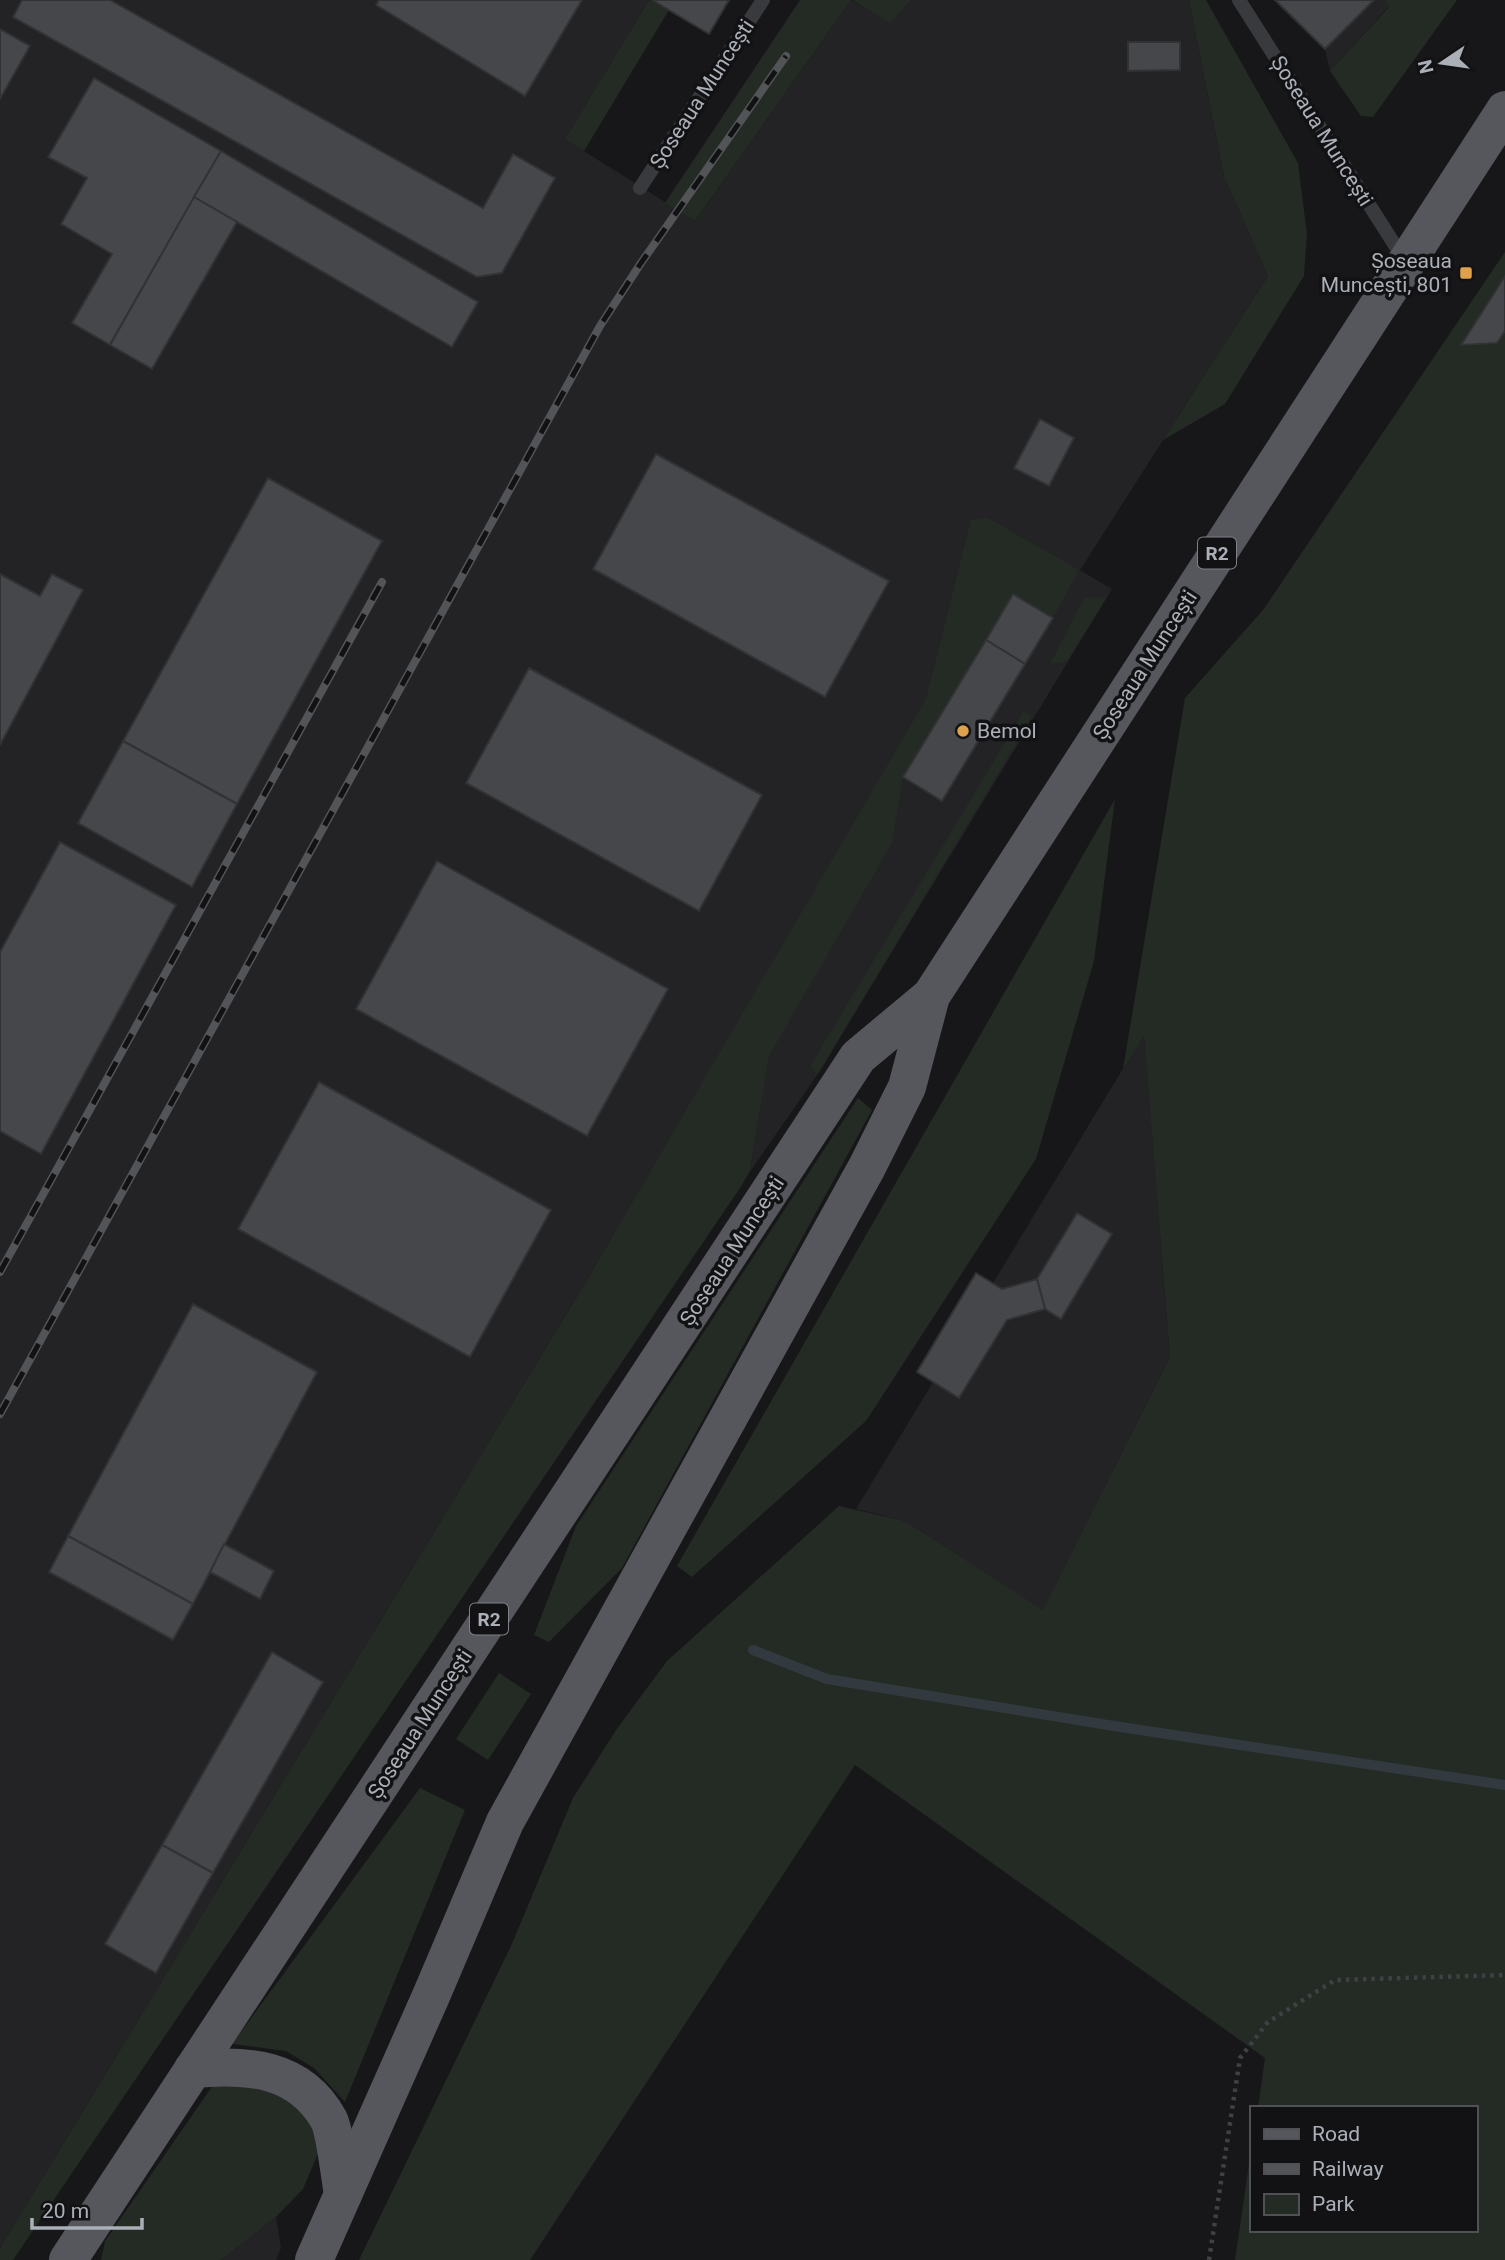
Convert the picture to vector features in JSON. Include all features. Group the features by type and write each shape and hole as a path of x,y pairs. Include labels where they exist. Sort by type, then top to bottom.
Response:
{"main road":[{"name":"Șoseaua Muncești","path":"68,2260 858,1057 931,996 1505,110"},
{"name":"Șoseaua Muncești","path":"314,2260 505,1822 867,1167 907,1087 931,996"},
{"path":"193,2069 226,2066 256,2068 300,2084 330,2121 343,2194"}],"lane":[{"name":"Șoseaua Muncești","path":"640,188 763,0"},
{"name":"Șoseaua Muncești","path":"1239,0 1405,262"}],"path":[{"path":"1209,2260 1240,2058 1268,2022 1335,1980 1505,1975"}],"shaded area":[{"path":"0,0 649,0 565,139 695,221 851,0 890,22 911,0 1189,0 1224,177 1268,276 1080,570 1112,589 818,1074 749,1173 675,1130 584,1285 0,2248"},
{"path":"1275,0 1385,0 1389,6 1330,71 1325,49"},
{"path":"1144,1034 1170,1357 1043,1611 905,1521 856,1509"},
{"path":"276,2217 281,2248 276,2260 221,2260"}],"green space":[{"path":"649,0 669,10 584,151 565,139"},
{"path":"800,0 851,0 695,221 665,203"},
{"path":"852,0 911,0 890,23"},
{"path":"1189,0 1206,0 1298,163 1307,234 1304,276 1225,404 1163,440 1268,276 1224,177"},
{"path":"1385,0 1457,0 1373,117 1361,116 1330,71 1389,7"},
{"path":"1505,252 1505,2260 1235,2260 1250,2157 1250,2232 1477,2232 1477,2106 1258,2106 1265,2058 855,1765 530,2260 359,2260 511,1946 573,1798 616,1730 667,1661 839,1506 905,1521 1043,1610 1170,1357 1144,1036 1123,1069 1185,698 1263,610"},
{"path":"988,518 1079,570 1053,618 1013,594 903,777 892,843 769,1056 749,1173 13,2260 0,2260 0,2248 584,1285 926,699 971,520"},
{"path":"1107,597 1067,661 1050,664 1084,598"},
{"path":"1024,711 1032,717 818,1074 810,1066"},
{"path":"1115,799 1094,961 1036,1159 866,1421 692,1577 677,1566"},
{"path":"858,1098 872,1110 622,1568 549,1642 534,1635 576,1526"},
{"path":"499,1673 531,1694 488,1760 456,1739"},
{"path":"420,1788 465,1810 345,2102 314,2068 286,2051 232,2044"},
{"path":"220,2075 293,2100 316,2126 320,2149 303,2189 276,2217 221,2260 101,2260 105,2241"}],"building":[{"path":"22,0 110,0 483,208 513,154 555,178 502,273 477,277 13,17"},
{"path":"379,0 582,0 525,96 376,5"},
{"path":"652,0 729,0 709,34"},
{"path":"1275,0 1374,0 1325,49"},
{"path":"0,29 30,46 0,99"},
{"path":"1128,42 1180,42 1180,70 1128,71"},
{"path":"94,78 221,151 110,345 72,323 112,254 61,224 87,178 48,157"},
{"path":"221,151 478,302 452,347 194,197"},
{"path":"194,197 237,222 152,369 110,345"},
{"path":"1505,276 1505,331 1497,343 1461,345"},
{"path":"1040,419 1074,438 1049,486 1014,468"},
{"path":"656,454 889,581 825,697 593,569"},
{"path":"268,478 382,541 237,804 123,741"},
{"path":"0,574 40,596 52,574 83,590 0,745"},
{"path":"1013,594 1053,618 1025,664 986,640"},
{"path":"986,640 1025,664 942,801 903,777"},
{"path":"529,668 762,795 699,911 466,783"},
{"path":"123,741 237,804 192,887 78,823"},
{"path":"60,842 176,905 41,1154 0,1131 0,952"},
{"path":"437,861 668,989 587,1136 356,1009"},
{"path":"319,1082 551,1210 470,1357 238,1229"},
{"path":"1077,1213 1112,1234 1061,1319 1045,1309 1037,1279"},
{"path":"976,1273 1002,1289 1037,1279 1045,1309 1007,1320 959,1398 917,1372"},
{"path":"193,1304 317,1372 193,1604 68,1536"},
{"path":"68,1536 193,1604 173,1640 49,1572"},
{"path":"224,1544 274,1571 260,1599 210,1572"},
{"path":"272,1652 323,1682 213,1873 162,1845"},
{"path":"162,1845 213,1873 156,1973 105,1944"}],"waterway":[{"path":"753,1650 827,1679 1114,1726 1505,1785"}],"railway":[{"path":"0,1414 600,326 786,56"},
{"path":"0,1272 382,582"}],"place":[{"name":"Șoseaua Muncești, 801","path":"1466,273"},
{"name":"Bemol","path":"963,731"}]}
